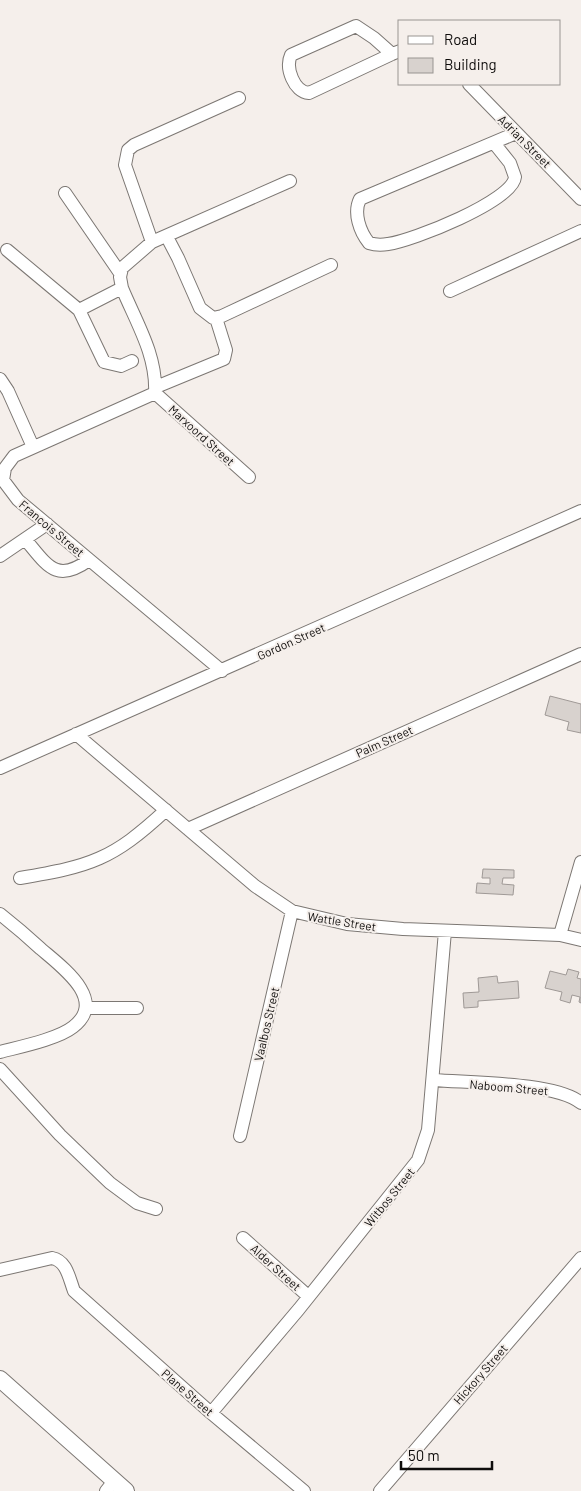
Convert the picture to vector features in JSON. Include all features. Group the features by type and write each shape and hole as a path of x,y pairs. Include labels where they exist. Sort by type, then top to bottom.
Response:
{"main road":[{"path":"0,1379 115,1488"}],"street":[{"path":"356,26 396,53 308,92 302,92 297,89 288,65 290,56 356,26"},
{"name":"Adrian Street","path":"470,85 581,199"},
{"path":"152,242 125,165 128,150 134,145 239,98"},
{"path":"494,143 510,163 515,177 510,189 494,202 415,237 389,244 369,243 364,236 357,216 360,199 516,133"},
{"path":"120,273 131,257 152,242 290,181"},
{"path":"65,193 120,273 122,288 152,357 156,376 156,390"},
{"path":"450,290 581,231"},
{"path":"167,237 200,308 205,314 216,318 331,265"},
{"path":"7,250 79,310 104,362 121,366 132,361"},
{"path":"79,310 122,288"},
{"name":"Francois Street","path":"216,318 226,350 224,359 156,390 135,404 14,456 8,463 3,475 4,480 18,500 222,672"},
{"path":"0,379 8,391 32,447"},
{"name":"Marxoord Street","path":"156,390 249,477"},
{"name":"Gordon Street","path":"0,768 222,672 581,511"},
{"path":"0,556 47,524"},
{"path":"25,539 48,565 56,571 75,570 89,560"},
{"name":"Palm Street","path":"188,829 581,654"},
{"name":"Wattle Street","path":"76,734 255,886 292,911 347,924 445,931 560,934 581,940"},
{"path":"20,878 70,870 114,853 135,839 166,810"},
{"path":"560,934 581,862"},
{"name":"Vaalbos Street","path":"240,1136 292,911"},
{"path":"0,914 79,983 86,1008 80,1020 71,1028 32,1044 0,1052"},
{"name":"Witbos Street","path":"211,1412 418,1160 428,1130 434,1080 445,931"},
{"path":"86,1008 137,1008"},
{"path":"0,1069 97,1172 124,1196 137,1203 156,1209"},
{"name":"Naboom Street","path":"434,1080 546,1089 565,1093 581,1103"},
{"name":"Alder Street","path":"243,1238 308,1296"},
{"name":"Plane Street","path":"0,1270 52,1258 58,1260 65,1268 74,1291 304,1491"},
{"name":"Hickory Street","path":"380,1491 581,1258"}],"building":[{"path":"550,696 581,704 581,733 567,730 569,722 545,715"},
{"path":"483,869 514,870 514,878 503,878 502,884 514,885 513,895 476,893 477,883 490,884 490,878 482,878"},
{"path":"568,969 579,972 577,978 581,979 581,1003 579,1002 580,997 572,995 570,1003 560,1000 562,992 545,988 550,971 566,975"},
{"path":"497,976 498,983 518,981 519,998 478,1001 478,1007 464,1008 463,993 479,992 478,978"}]}
